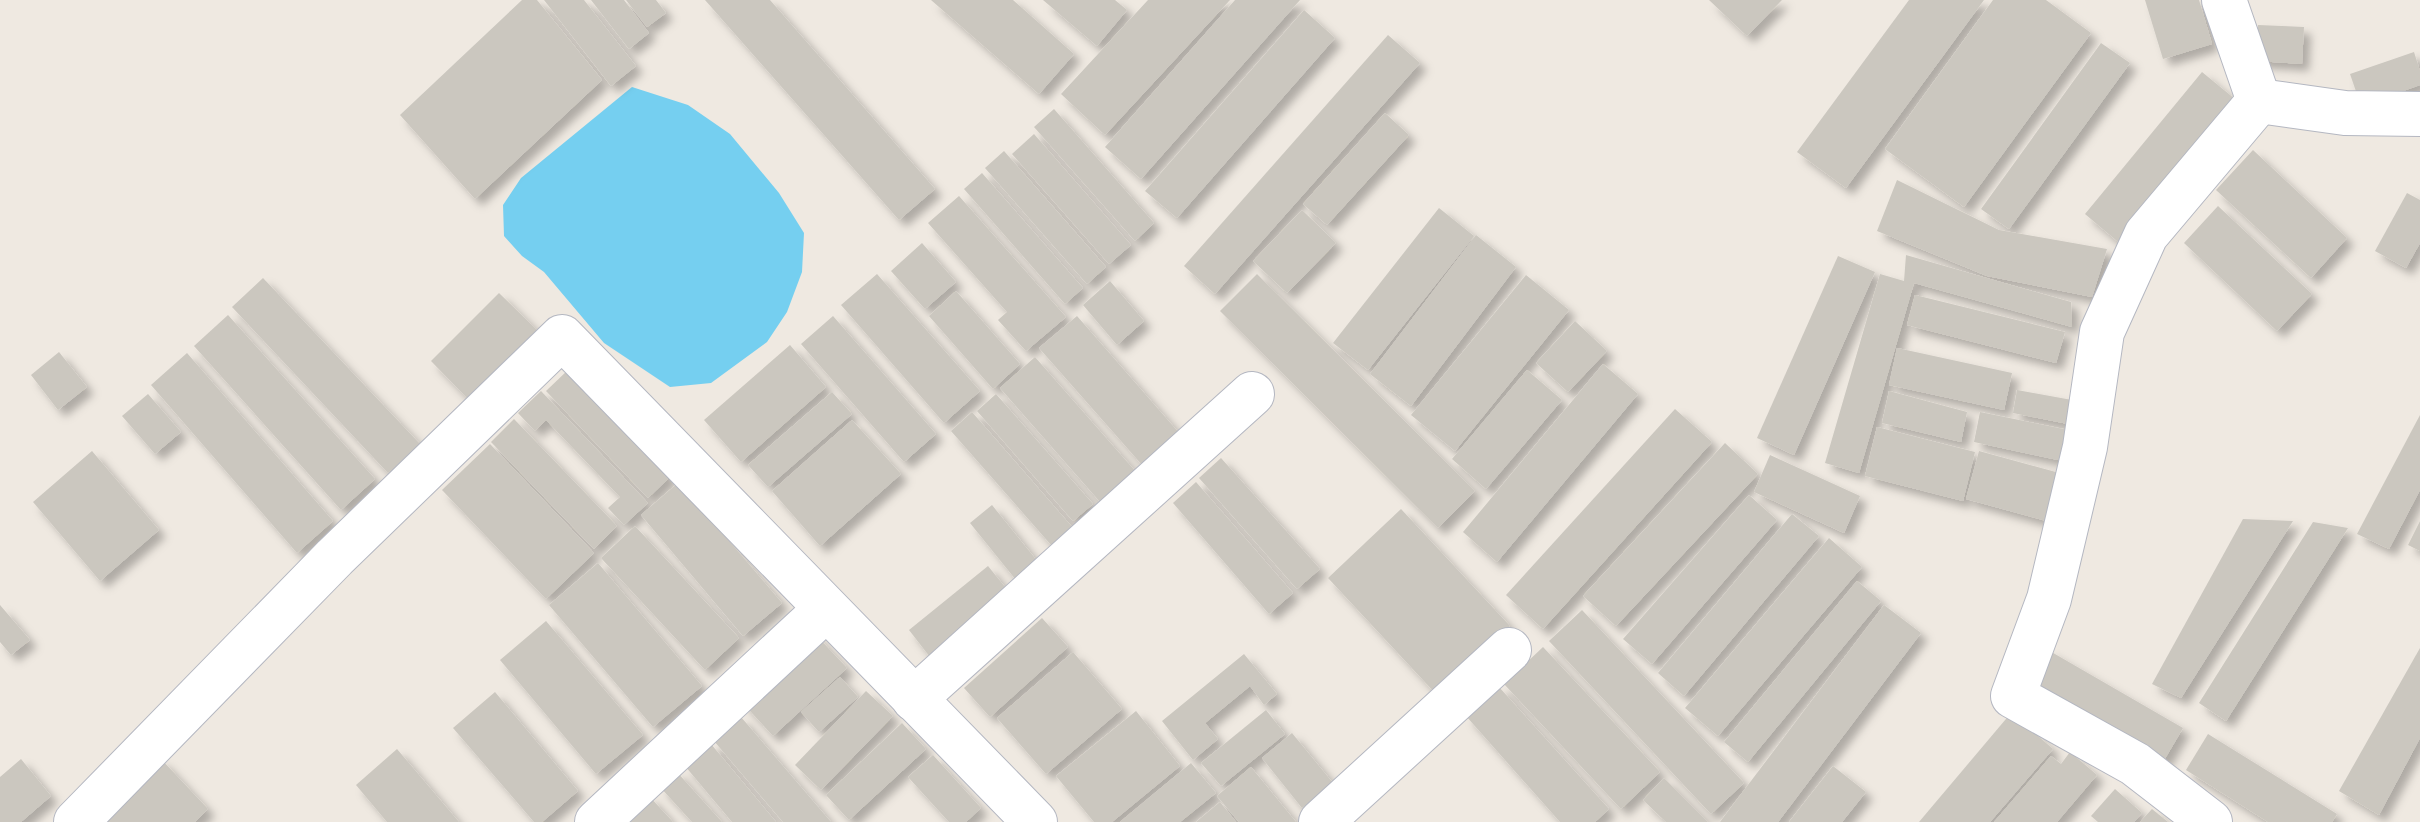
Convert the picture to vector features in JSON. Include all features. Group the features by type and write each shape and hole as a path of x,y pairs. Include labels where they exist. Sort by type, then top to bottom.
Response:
{"street":[{"path":"2224,0 2259,101"},
{"path":"2259,101 2345,113 2420,114"},
{"path":"2210,822 2135,764 2013,696 2049,599 2085,447 2102,332 2146,235 2259,101"},
{"path":"76,822 335,557 562,337 1035,822"},
{"path":"914,699 1252,394"},
{"path":"597,822 826,609"},
{"path":"1321,822 1509,650"}],"water":[{"path":"632,87 688,105 730,134 779,193 804,233 802,272 787,312 767,342 711,383 670,387 604,343 544,272 522,256 504,236 503,205 521,178"}],"building":[{"path":"522,0 537,0 602,80 475,199 400,115"},
{"path":"544,0 584,0 636,66 611,86"},
{"path":"591,0 624,0 649,33 629,49"},
{"path":"626,0 656,0 666,13 647,27"},
{"path":"705,0 770,0 935,189 899,220"},
{"path":"931,0 1013,0 1074,54 1039,94"},
{"path":"1043,0 1115,0 1127,10 1097,46"},
{"path":"1148,0 1230,0 1105,135 1061,94"},
{"path":"1235,0 1300,0 1141,179 1105,147"},
{"path":"1709,0 1782,0 1747,36"},
{"path":"1909,0 1984,0 1846,188 1797,152"},
{"path":"1993,0 2046,0 2091,33 1964,207 1885,149"},
{"path":"2145,0 2199,0 2212,44 2163,59"},
{"path":"1304,10 1335,38 1177,218 1145,191"},
{"path":"2258,25 2304,27 2302,64 2257,61"},
{"path":"1388,35 1420,63 1215,294 1184,266"},
{"path":"2101,43 2130,63 2009,229 1981,209"},
{"path":"2414,52 2420,71 2420,85 2361,106 2350,74"},
{"path":"2202,72 2241,104 2123,246 2085,214"},
{"path":"1054,109 1154,223 1135,241 1034,127"},
{"path":"1385,113 1409,135 1327,225 1303,204"},
{"path":"1034,134 1131,245 1109,264 1012,154"},
{"path":"2253,150 2347,238 2311,278 2216,190"},
{"path":"1004,151 1106,267 1087,284 985,168"},
{"path":"982,173 1083,288 1065,304 964,189"},
{"path":"1897,180 1999,230 2107,249 2092,297 1987,276 1877,231"},
{"path":"2407,193 2420,200 2420,243 2406,268 2375,251"},
{"path":"959,196 1066,317 1026,351 998,320 1007,312 928,223"},
{"path":"2218,206 2312,294 2277,331 2184,243"},
{"path":"1439,208 1474,236 1368,370 1333,343"},
{"path":"1302,210 1336,243 1287,293 1253,261"},
{"path":"1476,235 1516,267 1411,406 1370,374"},
{"path":"922,243 956,282 925,309 891,271"},
{"path":"1906,255 2071,302 2072,327 1914,283 1859,473 1825,463 1880,274 1904,281"},
{"path":"1838,256 1875,272 1794,455 1757,438"},
{"path":"877,274 980,391 944,423 841,305"},
{"path":"1257,274 1475,491 1438,528 1220,311"},
{"path":"1526,275 1569,310 1455,451 1411,415"},
{"path":"263,278 420,444 388,473 232,307"},
{"path":"1110,281 1144,321 1117,345 1083,305"},
{"path":"956,291 1020,364 993,389 929,316"},
{"path":"499,293 537,330 468,399 431,361"},
{"path":"1915,295 2065,332 2056,363 1907,325"},
{"path":"228,315 375,479 341,510 194,346"},
{"path":"833,316 936,434 904,462 801,344"},
{"path":"1077,316 1180,434 1143,466 1039,348"},
{"path":"1575,321 1607,351 1568,392 1536,363"},
{"path":"790,345 826,387 741,462 704,420"},
{"path":"1897,348 2012,373 2004,410 1889,385"},
{"path":"59,352 87,387 58,410 31,375"},
{"path":"187,353 333,521 297,553 151,385"},
{"path":"1035,357 1136,472 1101,503 1000,388"},
{"path":"1603,364 1638,394 1497,562 1463,532"},
{"path":"569,369 671,476 648,498 546,391"},
{"path":"1527,370 1562,400 1486,489 1452,459"},
{"path":"2017,390 2083,402 2078,426 2013,413"},
{"path":"541,391 648,503 624,525 608,508 620,497 546,420 535,431 518,413"},
{"path":"1889,391 1967,412 1961,442 1882,423"},
{"path":"832,392 852,414 768,487 748,465"},
{"path":"148,394 181,432 155,454 122,416"},
{"path":"996,394 1093,504 1073,521 977,411"},
{"path":"1675,409 1712,442 1543,629 1506,595"},
{"path":"972,412 1073,528 1052,546 951,431"},
{"path":"1980,412 2078,432 2072,463 1974,442"},
{"path":"2420,415 2420,490 2389,549 2357,534"},
{"path":"514,419 617,526 594,549 491,442"},
{"path":"852,420 901,474 820,546 772,491"},
{"path":"1877,427 1975,452 1963,501 1865,476"},
{"path":"1725,443 1758,474 1616,626 1583,596"},
{"path":"490,444 594,553 546,599 442,490"},
{"path":"92,451 159,530 100,581 33,502"},
{"path":"1979,451 2063,474 2050,522 1966,499"},
{"path":"1770,455 1860,496 1844,533 1754,492"},
{"path":"1221,458 1320,569 1297,589 1199,478"},
{"path":"679,482 782,603 743,636 641,515"},
{"path":"1196,482 1293,593 1269,614 1173,503"},
{"path":"1749,495 1777,520 1652,664 1623,639"},
{"path":"992,505 1038,562 1016,580 970,523"},
{"path":"1401,509 1510,626 1437,695 1328,578"},
{"path":"1792,514 1819,536 1684,696 1658,673"},
{"path":"2243,519 2293,521 2181,698 2152,684"},
{"path":"2420,521 2420,551 2408,545"},
{"path":"2313,522 2348,528 2226,721 2199,703"},
{"path":"635,526 739,638 705,670 601,558"},
{"path":"1829,538 1862,567 1718,736 1685,708"},
{"path":"598,563 702,686 653,727 549,605"},
{"path":"988,566 1009,592 930,657 909,630"},
{"path":"1857,581 1881,601 1748,762 1724,742"},
{"path":"0,605 30,640 11,655 0,642"},
{"path":"1884,605 1921,633 1778,822 1720,822"},
{"path":"1582,610 1744,783 1711,814 1549,641"},
{"path":"1042,618 1068,647 990,717 964,688"},
{"path":"546,621 643,735 596,774 500,660"},
{"path":"814,633 847,668 773,736 741,701"},
{"path":"1543,647 1660,772 1621,809 1504,684"},
{"path":"2420,648 2420,738 2379,815 2339,791"},
{"path":"2048,650 2183,728 2163,762 2028,685"},
{"path":"1073,652 1122,709 1046,774 997,718"},
{"path":"1244,654 1277,694 1264,705 1250,686 1205,723 1218,739 1193,760 1162,721"},
{"path":"840,677 858,697 819,732 801,712"},
{"path":"1499,687 1609,809 1595,822 1560,822 1466,716"},
{"path":"866,691 893,716 821,790 795,765"},
{"path":"495,692 578,791 542,822 534,822 453,728"},
{"path":"1266,710 1285,734 1221,786 1201,763"},
{"path":"1136,711 1180,766 1112,822 1094,822 1056,776"},
{"path":"2011,713 2053,749 1990,822 1919,822"},
{"path":"741,717 831,822 783,822 714,741"},
{"path":"902,723 926,749 849,820 826,795"},
{"path":"1292,733 1333,783 1302,808 1262,758"},
{"path":"2208,734 2337,814 2332,822 2268,822 2186,770"},
{"path":"711,744 776,822 732,822 685,766"},
{"path":"397,749 459,822 387,822 356,785"},
{"path":"2070,752 2097,775 2057,822 1994,822 2051,756 2061,764"},
{"path":"933,755 981,808 966,822 949,822 908,777"},
{"path":"21,759 51,796 21,822 0,822 0,777"},
{"path":"161,759 208,809 195,822 95,822"},
{"path":"1191,763 1216,793 1180,822 1120,822"},
{"path":"1833,766 1866,792 1842,822 1789,822"},
{"path":"1251,767 1296,822 1239,822 1217,796"},
{"path":"676,771 722,822 692,822 660,787"},
{"path":"1664,778 1708,822 1666,822 1643,800"},
{"path":"2115,789 2142,813 2134,822 2098,822 2091,816"},
{"path":"649,796 673,822 620,822"},
{"path":"1220,802 1236,822 1196,822"},
{"path":"2152,809 2168,822 2140,822"}]}
